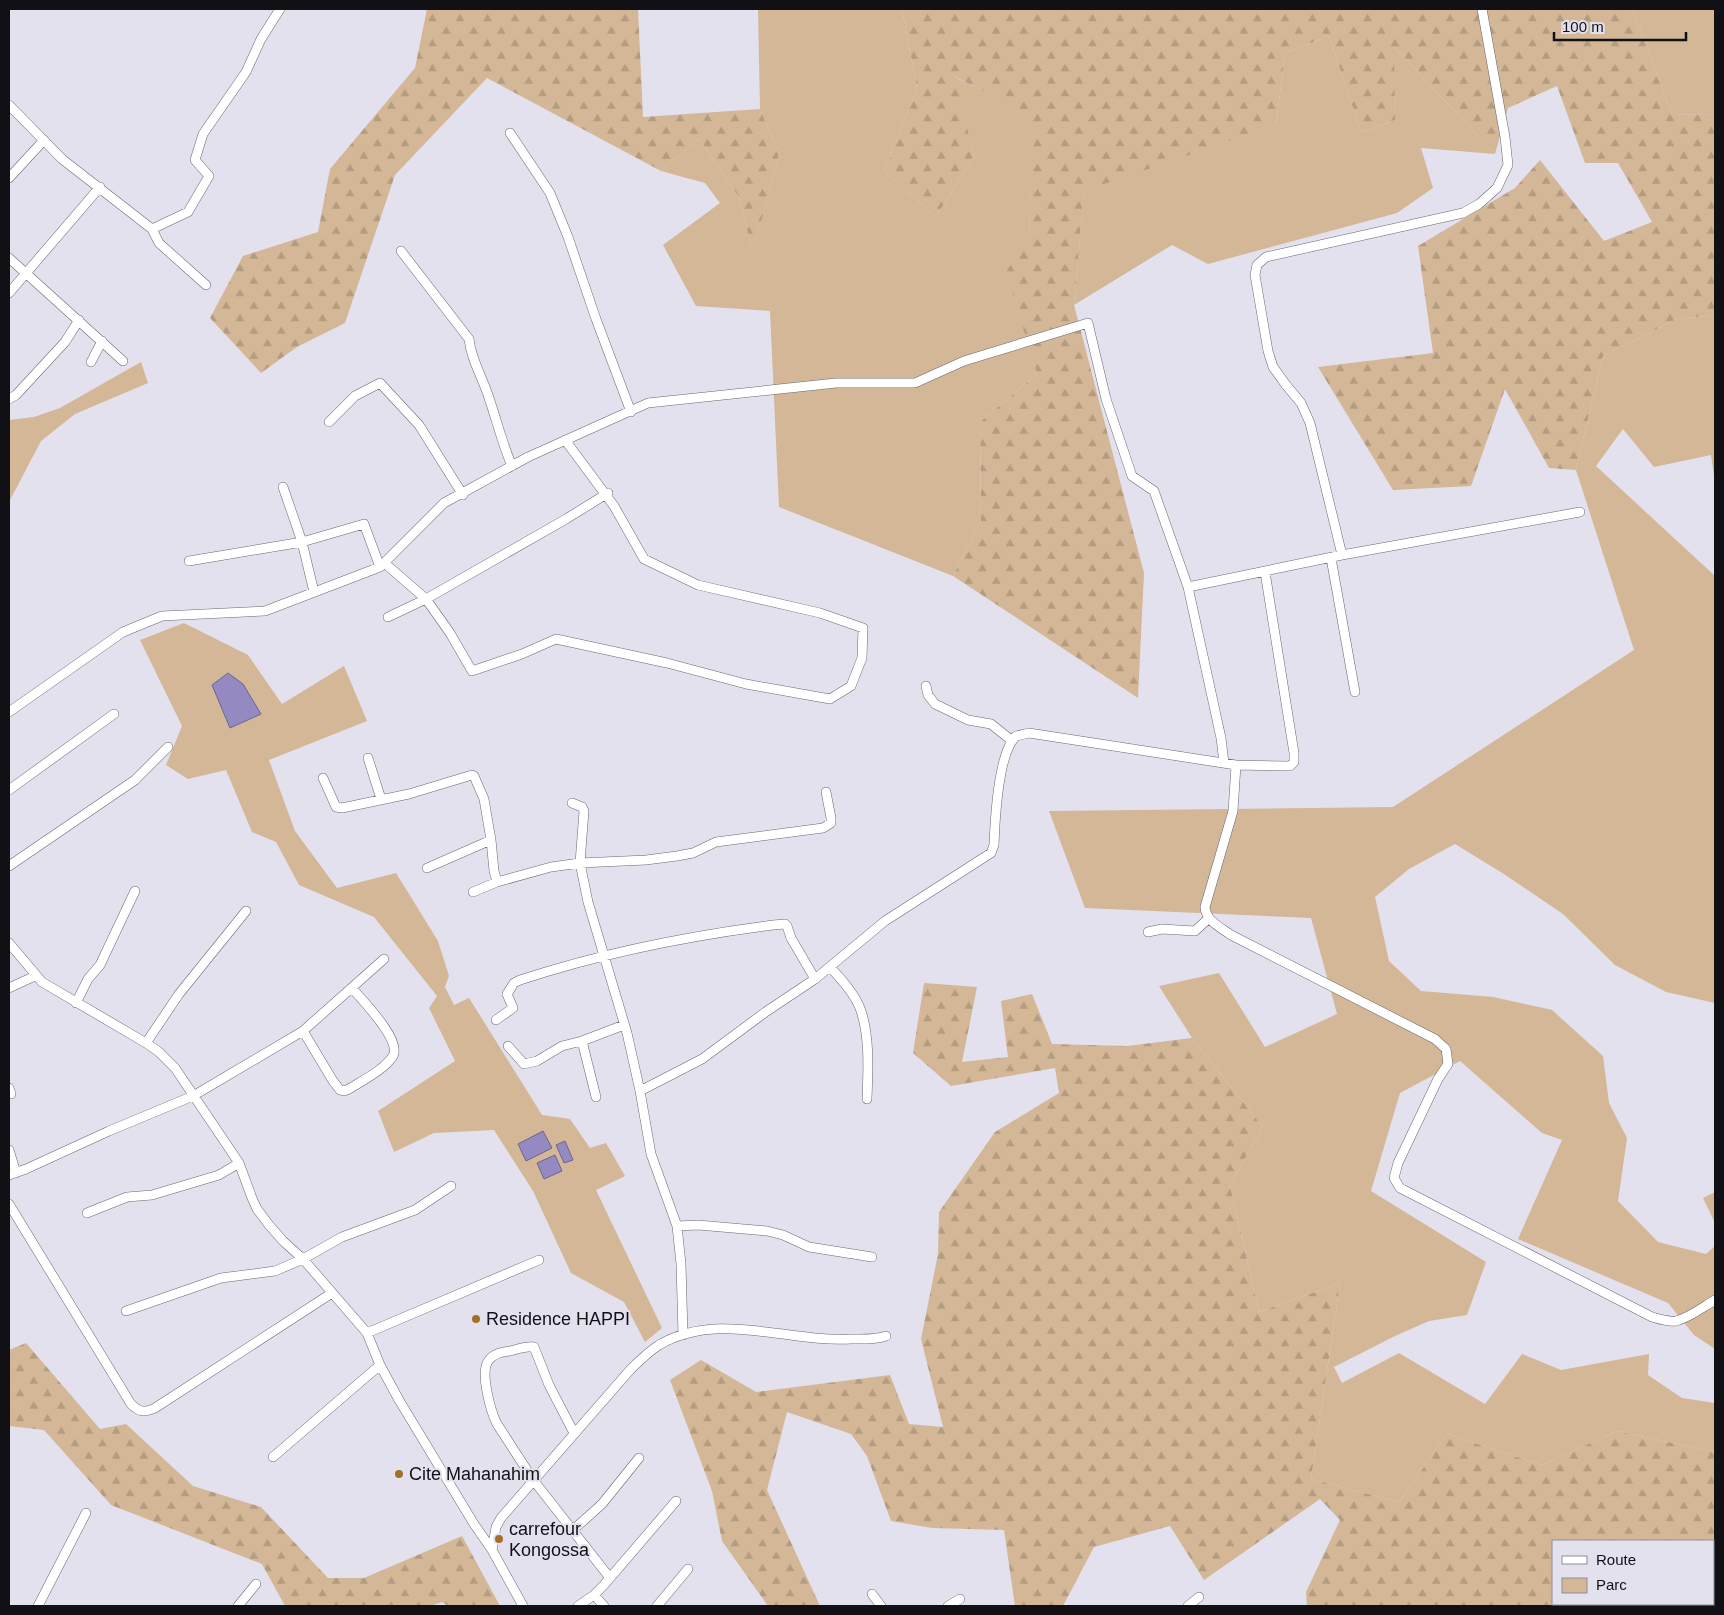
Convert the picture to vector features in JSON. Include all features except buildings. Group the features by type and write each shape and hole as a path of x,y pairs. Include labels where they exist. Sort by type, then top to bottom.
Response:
{"street":[{"path":"152,229 188,212 209,176 195,160 203,134 246,72 261,39 280,9"},
{"path":"1342,555 1310,423 1301,403 1273,367 1268,351 1255,275 1258,264 1266,257 1463,213 1479,204 1497,188 1508,165 1505,137 1482,9"},
{"path":"9,105 62,160 100,187 152,229 159,243 206,285"},
{"path":"510,134 550,193 568,237 596,319 631,411"},
{"path":"9,178 44,140"},
{"path":"9,293 100,187"},
{"path":"401,251 469,339 470,353 489,397 503,444 512,466"},
{"path":"9,258 123,361"},
{"path":"9,400 16,395 64,342 79,320"},
{"path":"9,712 124,632 162,616 265,611 384,567 444,503 565,440 648,403 836,383 915,382 964,361 1088,323 1106,399 1132,476 1154,491 1188,587 1221,738 1224,763"},
{"path":"91,362 102,341"},
{"path":"329,422 355,396 380,383 419,425 463,494"},
{"path":"190,561 302,542 364,524 384,567 426,599 450,633 472,671 522,654 556,638 667,663 746,684 830,699 851,686 862,658 863,628 820,613 698,585 644,559 607,494 565,440"},
{"path":"283,487 302,542 314,592"},
{"path":"388,617 426,599 607,494"},
{"path":"1188,587 1342,555 1580,512"},
{"path":"1330,558 1355,692"},
{"path":"640,1091 702,1059 830,967 885,921 993,850 998,789 1008,748 1011,740 1016,736 1029,733 1236,765 1290,766 1294,762 1294,752 1265,572"},
{"path":"926,686 928,695 935,704 968,720 991,724 1011,740"},
{"path":"9,790 114,714"},
{"path":"9,866 136,780 168,747"},
{"path":"368,758 381,799"},
{"path":"1236,765 1233,811 1205,907 1206,914 1231,935 1435,1039 1446,1049 1448,1064 1438,1080 1398,1163 1394,1178 1400,1188 1652,1317 1676,1321 1715,1300"},
{"path":"323,778 336,807 339,808 409,794 474,776 484,799 497,882"},
{"path":"474,892 497,882 551,867 677,856 693,853 716,842 823,828 831,823 826,792"},
{"path":"572,802 582,807 585,816 580,864 588,902 624,1025 640,1091 651,1154 677,1226 683,1335"},
{"path":"427,868 491,840"},
{"path":"76,1002 88,979 100,965 136,891"},
{"path":"146,1043 179,994 246,911"},
{"path":"1148,932 1162,929 1195,931 1209,918"},
{"path":"496,1020 513,1008 507,994 514,983 520,980 603,956 690,937 784,924 787,926 791,938 814,979"},
{"path":"9,943 35,976 50,988 146,1043 169,1061 239,1163 257,1209 283,1241 303,1259 367,1333 380,1365 424,1444 492,1550 523,1606"},
{"path":"9,1150 12,1174 193,1096 303,1031 384,959"},
{"path":"830,967 842,980 861,1010 867,1051 867,1099"},
{"path":"9,988 35,976"},
{"path":"303,1031 332,1081 340,1090 344,1091 386,1064 394,1053 395,1048 392,1040 384,1026 352,988"},
{"path":"508,1046 524,1064 538,1061 555,1049 624,1025"},
{"path":"582,1041 596,1097"},
{"path":"87,1213 127,1197 152,1195 220,1175 239,1163"},
{"path":"126,1312 221,1278 275,1271 303,1259 342,1236 415,1210 451,1186"},
{"path":"9,1204 126,1395 137,1410 144,1412 155,1408 332,1294"},
{"path":"677,1226 705,1226 748,1231 767,1231 783,1235 809,1247 872,1257"},
{"path":"367,1333 539,1260"},
{"path":"492,1550 496,1527 501,1518 643,1357 658,1346 694,1331 723,1328 824,1340 886,1336"},
{"path":"574,1433 549,1385 534,1347 498,1353 490,1358 487,1363 486,1384 492,1414 534,1481 610,1578"},
{"path":"273,1457 380,1365"},
{"path":"573,1530 602,1504 639,1458"},
{"path":"578,1606 594,1595 610,1578 676,1501"},
{"path":"38,1606 86,1513"},
{"path":"657,1606 688,1569"},
{"path":"238,1606 256,1584"},
{"path":"872,1594 881,1606"},
{"path":"594,1595 604,1606"},
{"path":"1188,1606 1199,1597"},
{"path":"948,1606 960,1599"}],"green space":[{"path":"427,9 638,9 643,117 760,109 779,154 753,253 739,197 699,139 661,171 487,78 395,175 345,323 297,347 261,373 210,318 243,256 318,232 330,169 415,68"},
{"path":"758,9 902,9 917,88 884,171 936,217 974,156 954,77 1034,114 1029,235 1007,272 1037,374 980,422 981,521 953,576 779,507 770,311 696,306 663,245 720,203 705,183 661,171 699,139 739,197 753,252 779,154 760,109"},
{"path":"902,9 1633,9 1672,115 1715,114 1715,315 1677,319 1603,356 1576,470 1549,468 1505,389 1471,486 1393,490 1318,367 1433,353 1418,246 1515,188 1540,160 1604,241 1652,222 1618,163 1585,163 1557,86 1508,108 1495,154 1394,47 1395,120 1361,132 1329,36 1285,53 1276,125 1084,191 1074,305 1144,573 1138,698 953,576 981,521 980,422 1037,374 1006,272 1029,234 1033,115 955,77 974,156 936,217 884,171 917,88"},
{"path":"1633,9 1715,9 1715,114 1672,115"},
{"path":"1329,36 1361,132 1395,120 1393,46 1495,154 1421,148 1433,188 1397,213 1208,264 1172,245 1074,305 1084,190 1276,125 1285,53"},
{"path":"1715,315 1715,484 1711,455 1654,467 1623,429 1596,466 1715,576 1715,1003 1666,992 1615,965 1563,914 1455,844 1409,869 1375,897 1389,961 1421,991 1493,997 1552,1010 1603,1056 1609,1103 1627,1138 1618,1201 1658,1242 1706,1254 1715,1246 1715,1349 1694,1335 1668,1303 1518,1239 1562,1140 1542,1133 1460,1061 1400,1093 1371,1191 1486,1262 1467,1315 1429,1321 1334,1367 1342,1383 1399,1353 1485,1404 1522,1354 1561,1370 1649,1354 1648,1375 1682,1398 1715,1403 1715,1452 1617,1431 1542,1465 1447,1434 1399,1502 1311,1479 1340,1283 1259,1312 1230,1185 1263,1127 1192,1038 1159,986 1219,973 1265,1047 1337,1014 1311,918 1085,908 1049,811 1393,807 1634,650 1576,470 1603,356 1677,319"},
{"path":"141,362 148,383 75,414 41,441 9,502 9,420 34,417 60,408"},
{"path":"184,623 248,655 282,704 344,666 367,721 269,760 295,831 337,888 396,873 438,941 449,976 445,987 454,1005 469,998 542,1115 570,1119 590,1148 606,1143 625,1176 596,1190 662,1328 645,1342 624,1302 571,1273 533,1191 494,1130 434,1133 394,1152 378,1111 455,1061 429,1008 437,996 374,917 299,885 276,842 252,832 226,770 188,779 166,765 182,726 140,640"},
{"path":"924,983 977,987 962,1062 1008,1057 1001,1001 1032,994 1052,1044 1127,1046 1192,1038 1263,1127 1230,1185 1259,1312 1340,1283 1311,1479 1399,1502 1447,1434 1542,1465 1617,1431 1715,1452 1715,1606 1307,1606 1306,1592 1340,1520 1320,1499 1204,1580 1170,1526 1094,1547 1063,1606 1015,1606 1004,1530 932,1528 891,1521 867,1456 851,1434 787,1412 767,1490 820,1606 768,1606 722,1541 712,1491 670,1380 701,1360 756,1392 890,1375 909,1424 943,1427 921,1339 938,1254 939,1212 995,1132 1059,1093 1055,1068 951,1086 913,1053"},
{"path":"1715,1192 1715,1223 1703,1198"},
{"path":"26,1343 100,1429 126,1424 193,1486 261,1507 328,1578 364,1578 462,1536 500,1606 448,1606 442,1602 431,1606 285,1606 262,1564 111,1505 44,1430 9,1426 9,1350"}],"shaded area":[{"path":"228,673 243,684 261,714 230,728 212,685"},
{"path":"543,1131 552,1148 526,1161 518,1144"},
{"path":"565,1141 573,1160 564,1163 556,1145"},
{"path":"555,1155 562,1171 544,1179 537,1163"}],"place":[{"name":"Residence HAPPI","path":"476,1319"},
{"name":"Cite Mahanahim","path":"399,1474"},
{"name":"carrefour Kongossa","path":"499,1539"}]}
